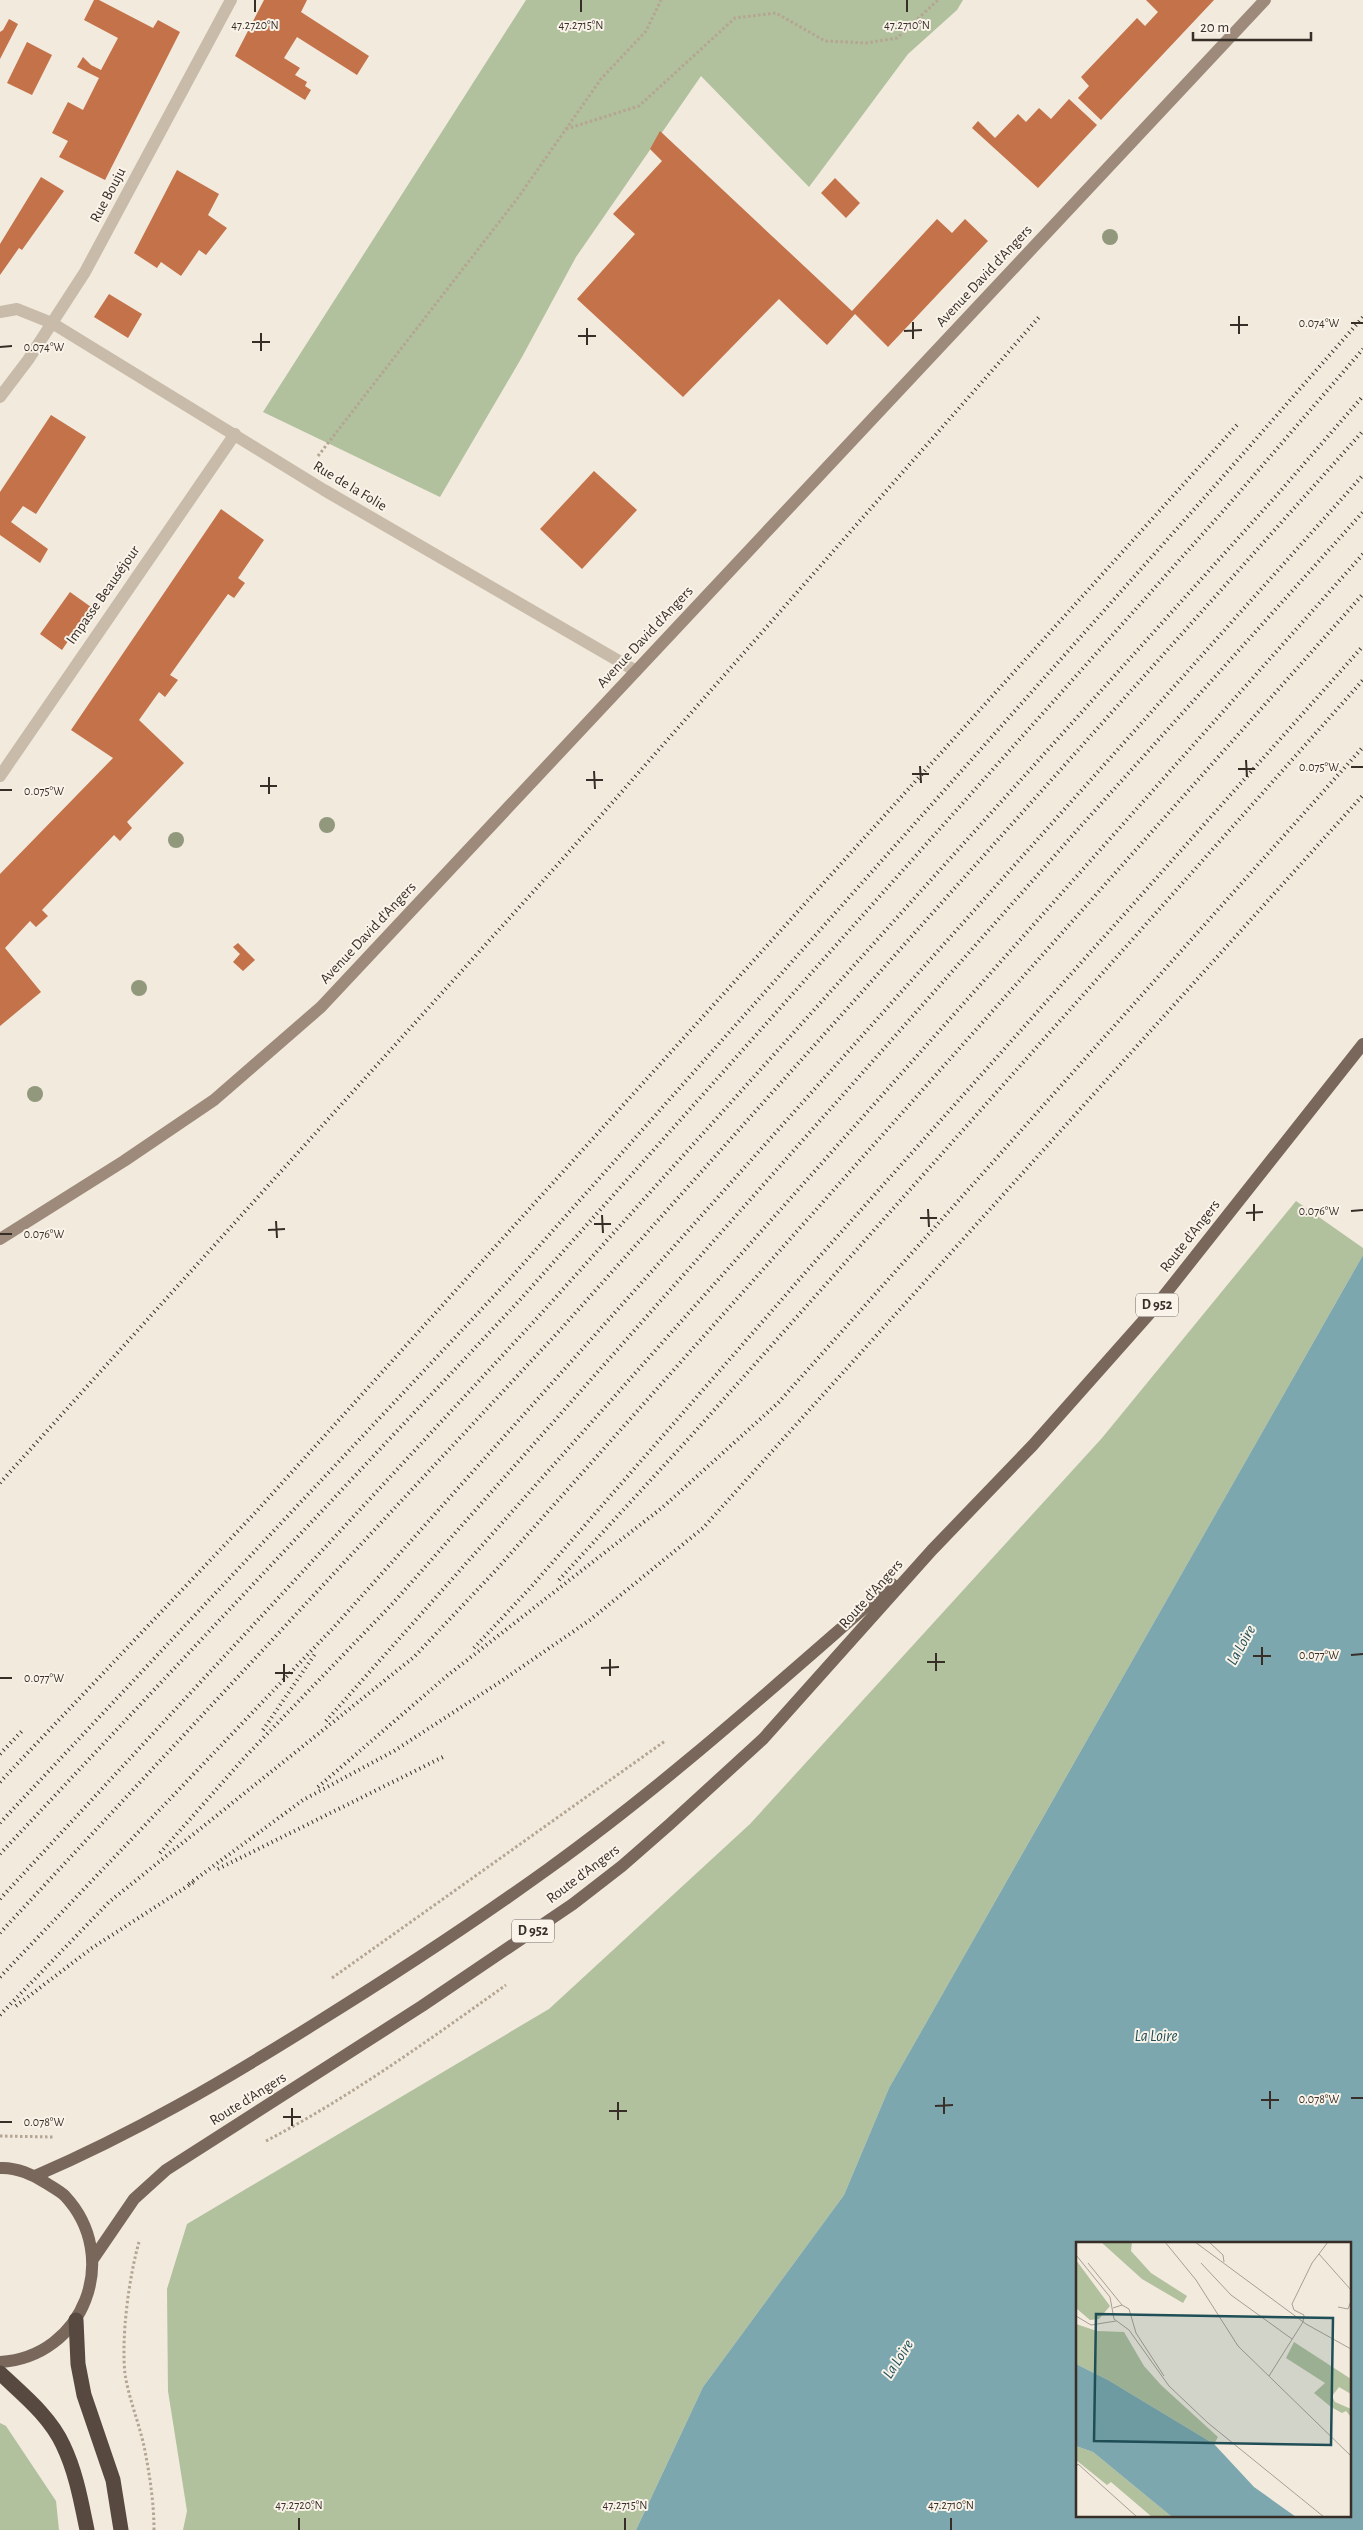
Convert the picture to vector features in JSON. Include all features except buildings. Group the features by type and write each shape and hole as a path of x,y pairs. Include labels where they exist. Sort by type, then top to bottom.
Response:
{"highway":[{"path":"76,2320 78,2364 84,2395 113,2480 121,2530"},
{"path":"0,2373 46,2418 63,2444 79,2490 87,2530"}],"main road":[{"name":"Route d'Angers","path":"93,2259 134,2199 166,2170 422,2006 572,1904 622,1866 763,1738 932,1550 1033,1445 1151,1312 1363,1044"},
{"name":"Route d'Angers","path":"35,2176 145,2124 249,2066 400,1970 549,1868 698,1750 932,1550"},
{"path":"0,2168 35,2176 64,2196 84,2225 93,2259 90,2291 76,2320 59,2339 38,2353 14,2361 0,2362"}],"street":[{"name":"Rue Bouju","path":"0,397 52,324 85,272 231,0"},
{"name":"Avenue David d'Angers","path":"0,1240 124,1161 214,1100 321,1007 1265,0"},
{"name":"Rue de la Folie","path":"0,312 17,309 52,324 302,476 636,671"},
{"name":"Impasse Beauséjour","path":"0,776 235,434"}],"path":[{"path":"302,476 506,214 601,79 646,31 661,0"},
{"path":"566,129 639,106 735,18 776,12 825,41 866,43 897,38 938,0"},
{"path":"327,1982 666,1740"},
{"path":"264,2142 297,2125 410,2052 512,1980"},
{"path":"0,2136 54,2138"},
{"path":"140,2240 135,2258 124,2353 126,2375 145,2451 154,2508 154,2530"}],"green space":[{"path":"526,0 963,0 957,10 908,54 809,187 701,76 576,257 522,357 440,497 263,412"},
{"path":"1296,1201 1363,1248 1363,1255 889,2088 844,2195 703,2387 636,2530 183,2530 187,2511 168,2391 167,2289 187,2224 549,2009 750,1824 1102,1438"},
{"path":"0,2423 6,2426 56,2501 59,2530 0,2530"}],"water":[{"name":"La Loire","path":"1363,1255 1363,2530 636,2530 703,2387 844,2195 889,2088"}],"railway":[{"path":"0,1483 560,862 1040,316"},
{"path":"0,1823 508,1281 1363,317"},
{"path":"0,1854 518,1302 1224,510 1363,349"},
{"path":"0,1899 538,1317 1276,496 1363,396"},
{"path":"0,1782 254,1514 1237,425"},
{"path":"0,1933 560,1330 1363,431"},
{"path":"0,1977 334,1627 1363,475"},
{"path":"160,1853 245,1757 394,1602 1080,827 1363,512"},
{"path":"326,1721 1363,554"},
{"path":"0,2015 109,1902 414,1657 496,1570 1363,594"},
{"path":"474,1648 531,1587 811,1266 1363,646"},
{"path":"559,1580 691,1436 1363,680"},
{"path":"318,1787 448,1675 663,1507 778,1403 1363,747"},
{"path":"189,1884 303,1800 394,1751 500,1682 590,1620 703,1528 1363,795"},
{"path":"263,1730 315,1654"},
{"path":"0,1754 24,1729"},
{"path":"218,1869 443,1757"},
{"path":"16,2006 92,1948 194,1882"}]}
